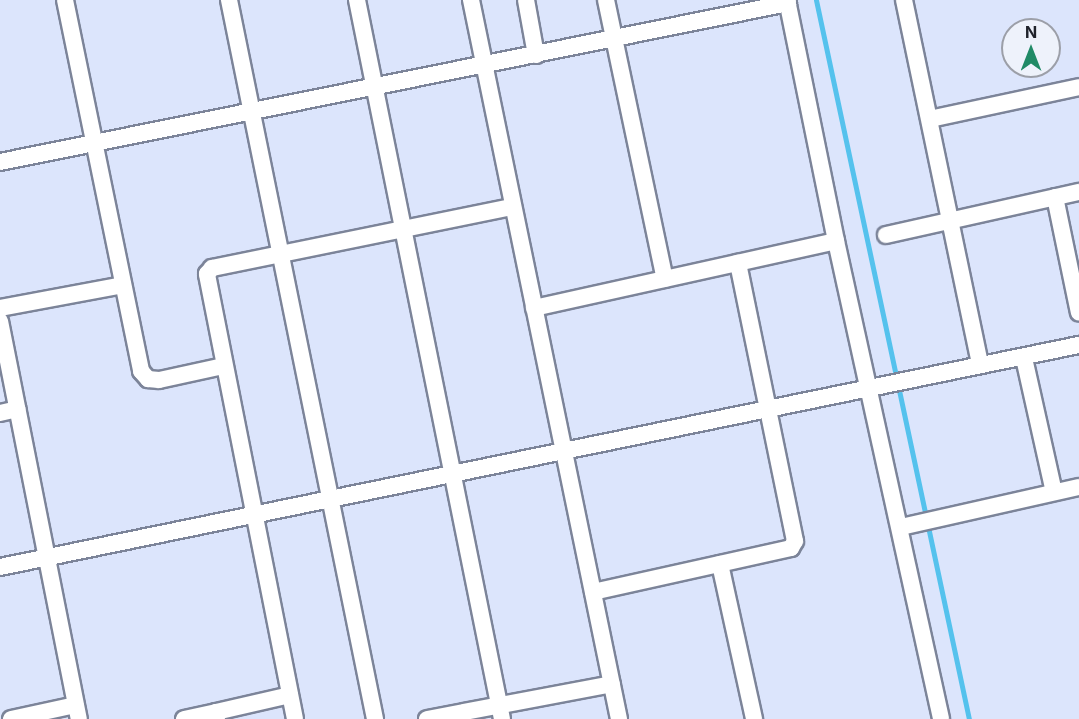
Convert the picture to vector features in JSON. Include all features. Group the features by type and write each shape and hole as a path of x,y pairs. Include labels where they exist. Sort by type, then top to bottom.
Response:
{"street":[{"path":"65,0 141,372 148,379 222,366"},
{"path":"230,0 279,254 375,719"},
{"path":"357,0 500,712"},
{"path":"471,0 619,719"},
{"path":"526,0 536,55"},
{"path":"606,0 665,279"},
{"path":"904,0 980,365"},
{"path":"0,162 536,55 788,1 836,241 871,389 941,719"},
{"path":"930,119 1079,87"},
{"path":"886,235 1079,192"},
{"path":"1055,197 1079,314"},
{"path":"295,719 255,515 222,366 207,274 212,268 513,207"},
{"path":"534,308 836,241"},
{"path":"593,592 791,548 795,541 738,262"},
{"path":"0,308 123,285"},
{"path":"0,321 77,712 11,719"},
{"path":"0,567 1079,345"},
{"path":"1024,358 1054,492"},
{"path":"0,413 18,409"},
{"path":"901,527 1079,487"},
{"path":"720,564 754,719"},
{"path":"428,719 500,712 612,684"},
{"path":"184,719 217,716 290,695"}],"waterway":[{"path":"816,0 969,719"}]}
